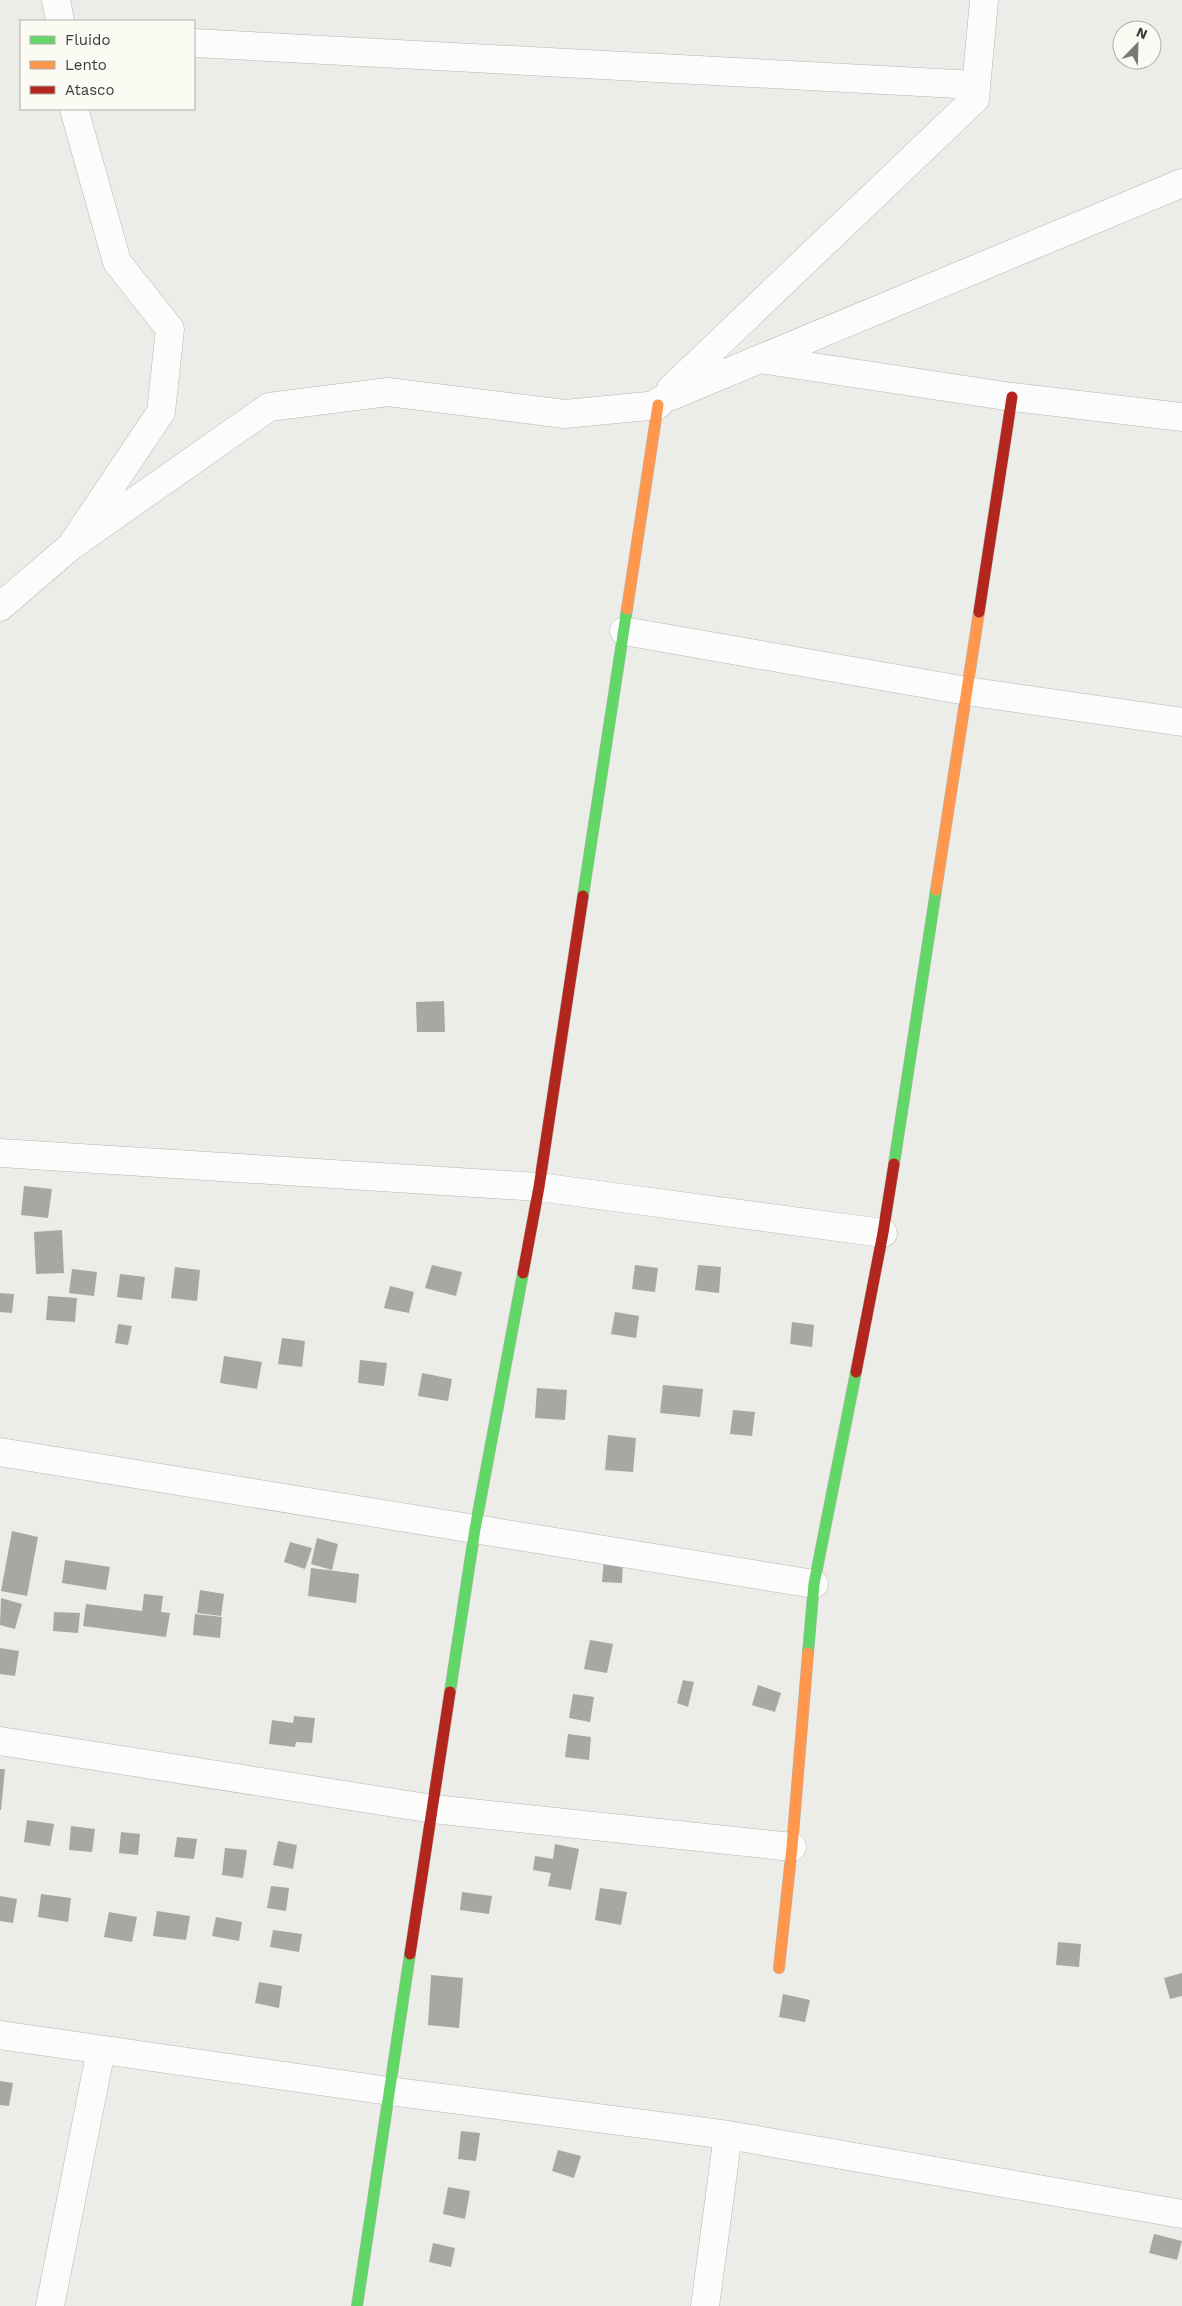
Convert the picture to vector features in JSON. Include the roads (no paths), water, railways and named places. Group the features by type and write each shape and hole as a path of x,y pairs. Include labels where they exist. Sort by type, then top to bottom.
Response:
{"street":[{"path":"56,0 60,20"},
{"path":"357,2306 475,1529 539,1187 659,403 975,98 984,0"},
{"path":"195,43 976,85"},
{"path":"71,546 161,412 170,329 118,262 74,110"},
{"path":"0,607 71,546 269,407 388,392 565,414 659,403 759,358 1182,184"},
{"path":"759,358 1012,398 1182,417"},
{"path":"779,1968 792,1847 814,1584 883,1233 1012,398"},
{"path":"624,631 967,691 1182,722"},
{"path":"0,1153 539,1187 883,1233"},
{"path":"0,1452 814,1584"},
{"path":"0,1741 433,1809 792,1847"},
{"path":"0,2036 389,2092 728,2135 1182,2214"},
{"path":"50,2306 101,2050"},
{"path":"705,2306 728,2135"}]}
